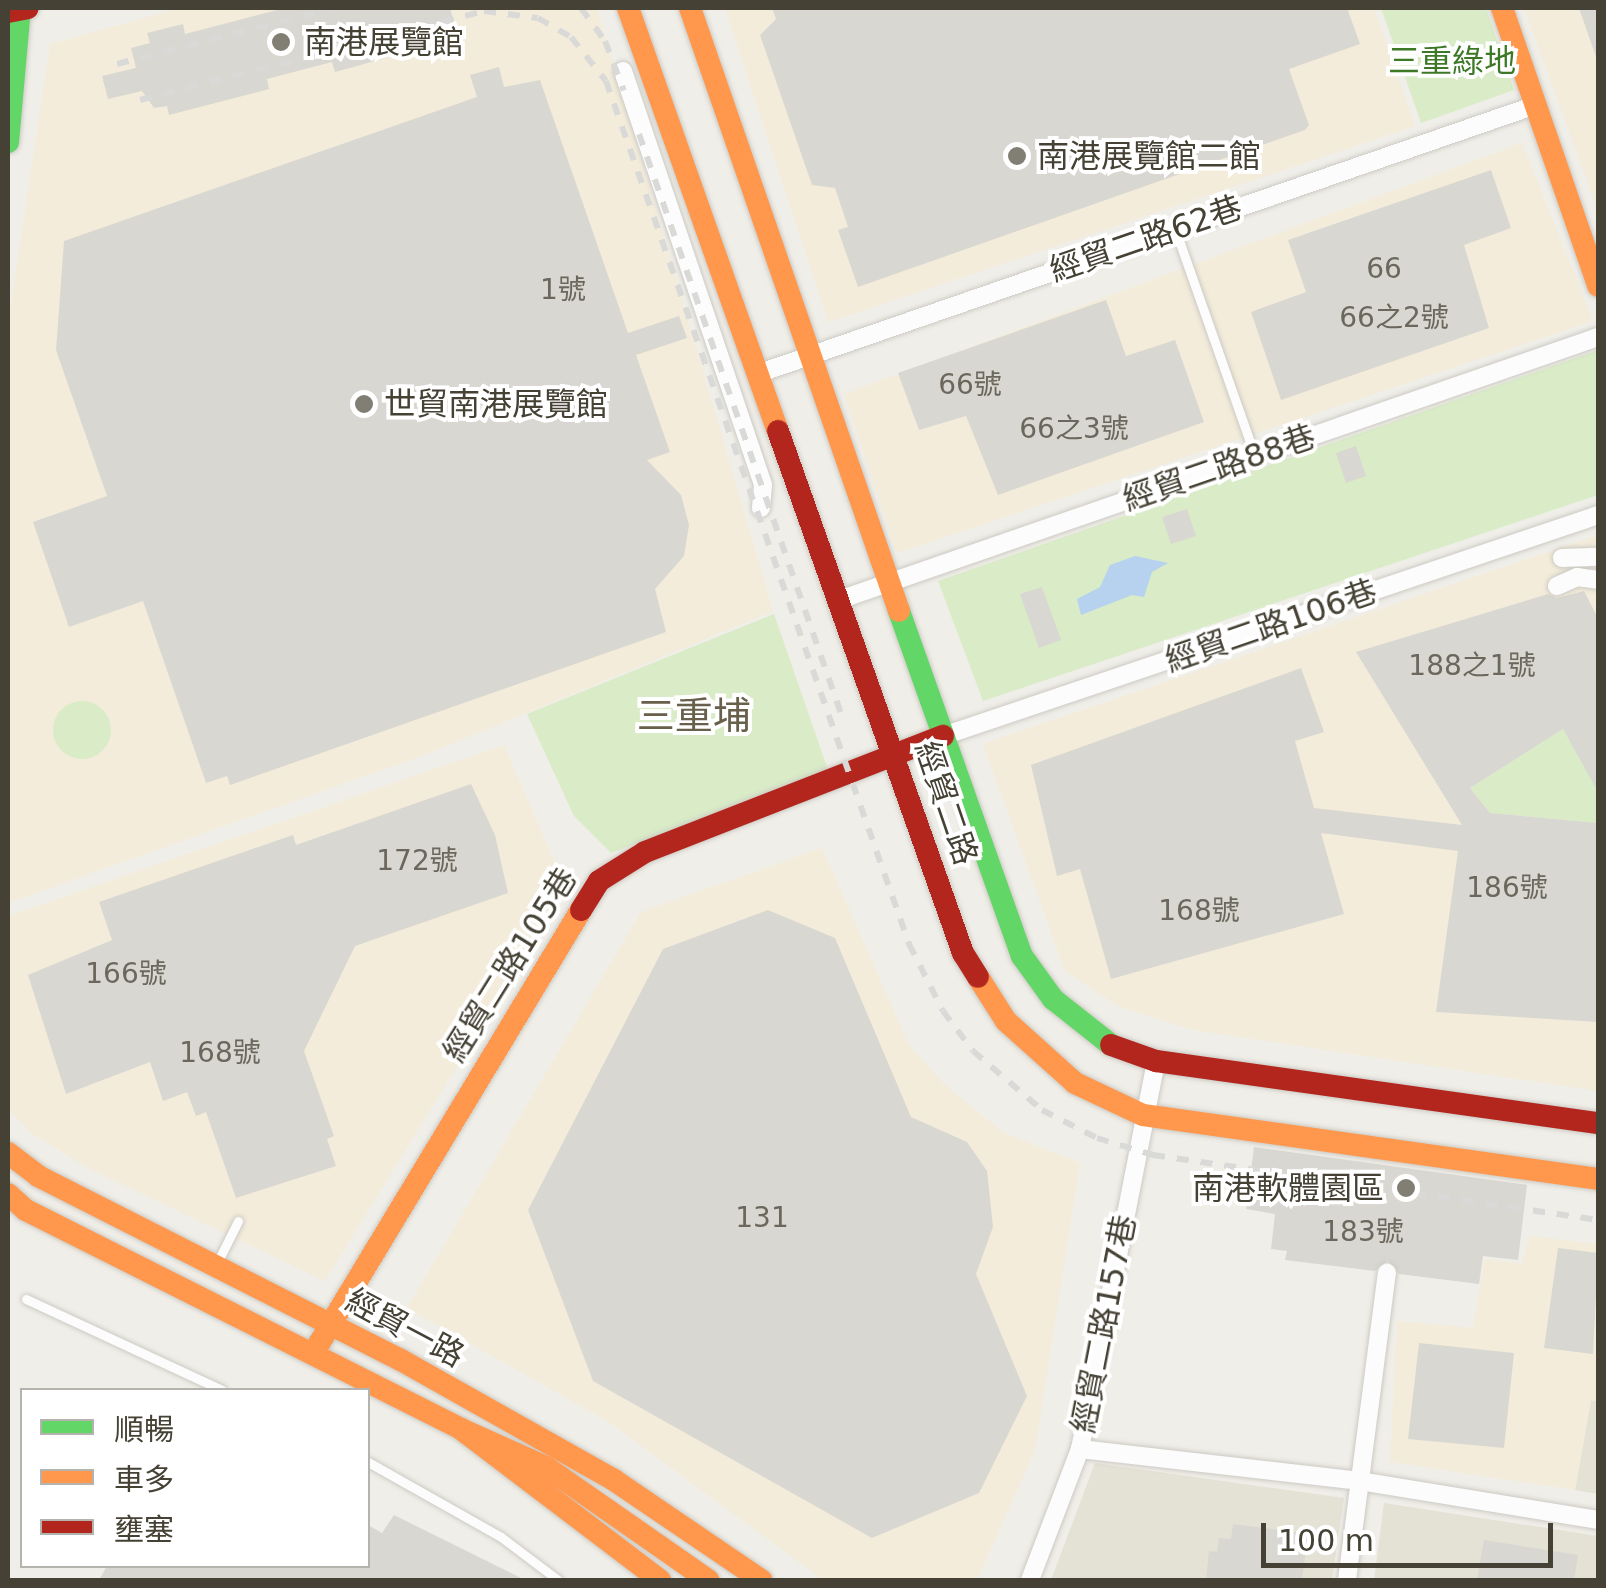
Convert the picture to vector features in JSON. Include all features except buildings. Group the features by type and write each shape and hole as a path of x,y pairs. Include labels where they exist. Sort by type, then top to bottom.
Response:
{"main road":[{"name":"經貿二路","path":"628,8 896,759 982,989 1006,1021 1075,1084 1144,1115 1401,1156 1598,1179"},
{"name":"經貿二路","path":"690,8 995,888 1037,979 1112,1046 1156,1061 1598,1123"},
{"path":"1502,8 1598,286"},
{"path":"8,142 19,9"},
{"name":"經貿二路105巷","path":"314,1352 598,880 645,852 896,759 943,736"},
{"name":"經貿一路","path":"8,1153 38,1176 330,1325 614,1480 761,1580"},
{"name":"經貿一路","path":"8,1194 72,1234 314,1352 460,1429 660,1580"},
{"path":"460,1429 546,1468 708,1580"}],"street":[{"path":"622,71 763,486 762,508"},
{"name":"經貿二路62巷","path":"756,374 1536,105"},
{"name":"經貿二路88巷","path":"839,600 1598,337"},
{"name":"經貿二路106巷","path":"943,736 1598,515"},
{"path":"1562,558 1593,567"},
{"path":"1557,586 1593,567"},
{"name":"經貿二路157巷","path":"1030,1580 1080,1449 1156,1061"},
{"path":"1348,1580 1387,1273"},
{"path":"1080,1449 1360,1481 1598,1520"}],"lane":[{"path":"1175,229 1255,456"},
{"path":"215,1266 238,1221"},
{"path":"26,1299 218,1388"},
{"path":"370,1463 501,1537 558,1580"}],"shaded area":[{"name":"世貿南港展覽館","path":"180,8 597,8 773,611 427,754 8,903 8,324 50,44"},
{"name":"南港展覽館二館","path":"725,8 1374,8 1415,126 828,322"},
{"path":"1524,8 1598,8 1598,211"},
{"path":"1522,143 1593,321 897,553 844,394"},
{"path":"1598,535 1598,1091 1193,1030 1118,1006 1065,971 983,744"},
{"path":"504,745 566,889 325,1281 90,1169 32,1134 8,1108 8,916"},
{"path":"822,848 909,1045 943,1083 1004,1133 1080,1163 1035,1450 977,1580 823,1580 609,1422 407,1308 641,912"},
{"path":"1529,1236 1598,1244 1598,1401 1591,1400 1575,1490 1390,1462 1397,1321 1473,1328 1485,1259 1522,1264"},
{"path":"1591,1400 1598,1401 1598,1494 1575,1490"},
{"path":"1095,1463 1344,1498 1332,1580 1051,1580"},
{"path":"1384,1503 1598,1536 1598,1580 1374,1580"}],"green space":[{"name":"三重綠地","path":"1381,8 1486,8 1514,90 1421,123"},
{"path":"1598,350 1598,495 983,701 938,581"},
{"path":"774,614 828,770 611,853 574,816 527,714"},
{"path":"82,701 103,709 111,730 103,751 82,759 61,751 53,730 61,709"},
{"path":"1563,729 1598,789 1598,823 1490,813 1470,788"}],"water":[{"path":"1135,556 1168,563 1152,572 1144,597 1132,595 1081,615 1077,599 1100,587 1110,565"}],"railway":[{"path":"117,64 333,8"},
{"path":"581,8 605,41 624,91"},
{"path":"140,100 484,11 538,18 571,37 606,81 909,944 943,1011 973,1051 1042,1110 1097,1138 1153,1155 1598,1220"},
{"path":"639,134 843,719"}],"traffic: fast":[{"path":"8,142 20,8"},
{"path":"899,611 1022,956 1053,999 1111,1045"}],"traffic: slow":[{"path":"628,8 778,431"},
{"path":"690,8 899,611"},
{"path":"1502,8 1598,286"},
{"path":"314,1352 581,910"},
{"path":"978,977 1006,1021 1075,1083 1143,1115 1598,1179"},
{"path":"8,1153 38,1176 401,1360 614,1480 761,1580"},
{"path":"8,1194 26,1210 461,1429 660,1580"},
{"path":"461,1429 546,1467 708,1580"}],"traffic: jam":[{"path":"8,12 28,8"},
{"path":"778,431 963,953 978,977"},
{"path":"581,910 599,881 645,852 943,736"},
{"path":"1111,1045 1156,1061 1598,1123"}],"place":[{"name":"南港展覽館","path":"281,42"},
{"name":"南港展覽館二館","path":"1017,156"},
{"name":"世貿南港展覽館","path":"364,404"},
{"name":"南港軟體園區","path":"1406,1188"}],"district":[{"name":"三重埔","path":"694,717"}]}
